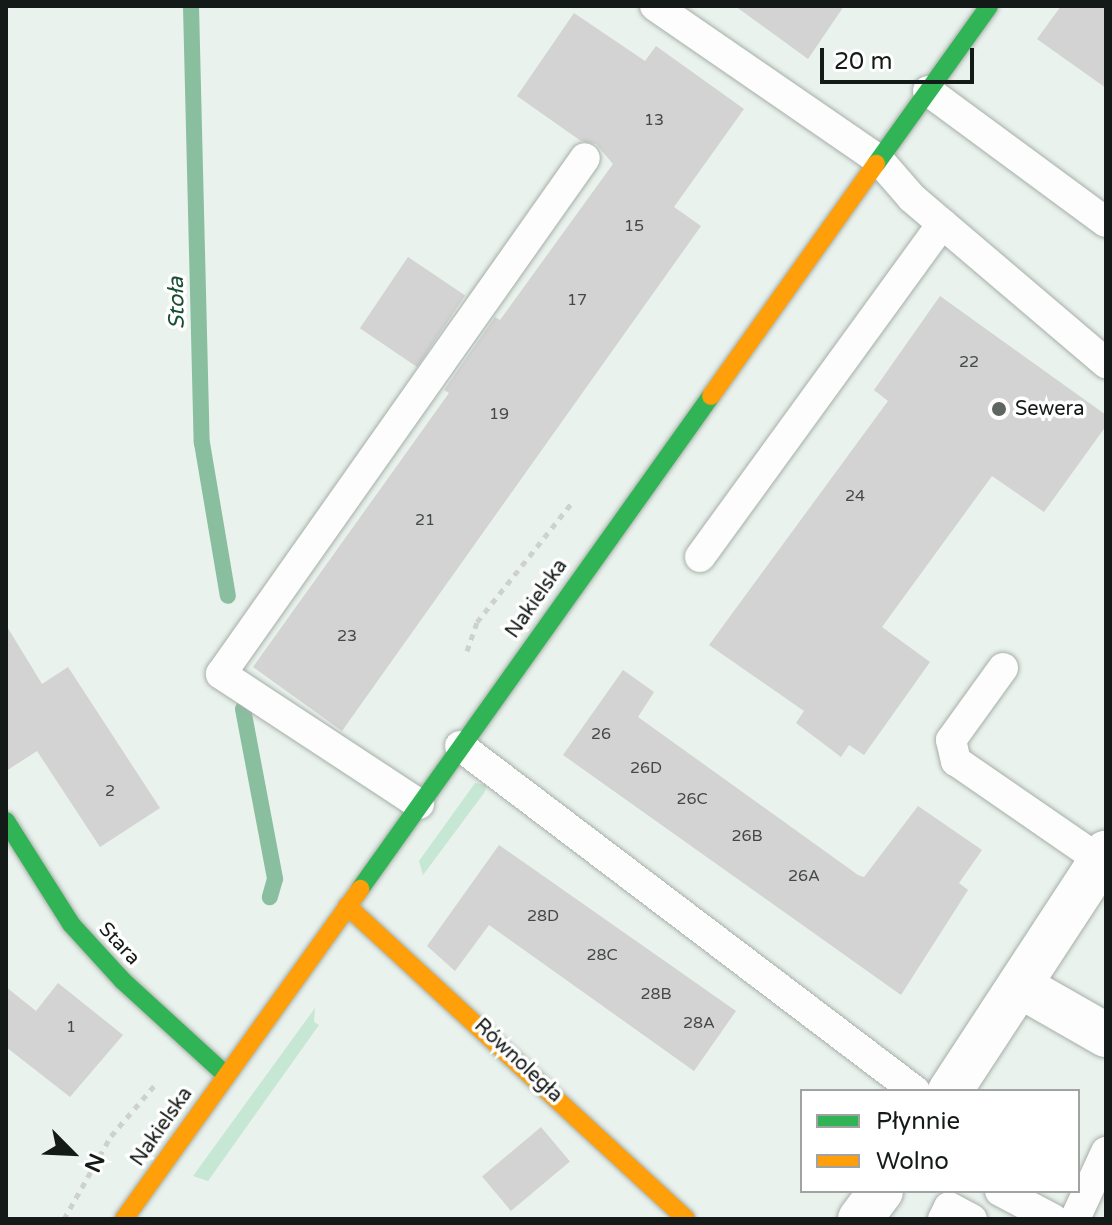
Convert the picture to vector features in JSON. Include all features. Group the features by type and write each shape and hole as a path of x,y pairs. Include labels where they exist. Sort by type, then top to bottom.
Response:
{"street":[{"name":"Nakielska","path":"124,1219 989,6"},
{"name":"Stara","path":"6,821 71,924 171,1028 226,1075"},
{"path":"951,1089 1103,857"},
{"name":"Równoległa","path":"347,906 686,1219"},
{"path":"1020,986 1106,1035"},
{"path":"860,1219 880,1193"}],"lane":[{"path":"655,6 879,160 942,224 1106,363"},
{"path":"928,91 1106,222"},
{"path":"419,804 221,674 585,158"},
{"path":"700,557 942,224"},
{"path":"1003,668 951,740 956,761 1103,857"},
{"path":"460,746 912,1089"},
{"path":"1080,1201 1106,1152"},
{"path":"1004,1193 1053,1219"}],"path":[{"path":"462,665 477,622 561,511 581,497"},
{"path":"64,1219 111,1136 158,1082"}],"green space":[{"path":"475,783 487,785 484,793 423,875 419,861"},
{"path":"315,1008 314,1022 319,1025 208,1181 193,1176"}],"building":[{"path":"735,6 844,6 808,59"},
{"path":"1061,6 1106,6 1106,88 1037,39"},
{"path":"574,13 645,61 656,46 744,109 674,207 701,226 342,731 253,667 449,393 444,390 495,317 500,320 613,164 596,144 581,141 517,96"},
{"path":"408,257 465,296 417,367 360,328"},
{"path":"940,296 1106,415 1106,426 1044,512 992,476 882,627 930,662 864,755 849,745 841,757 796,723 804,711 709,645 888,401 874,390"},
{"path":"6,625 42,684 68,667 160,808 100,847 37,751 6,771"},
{"path":"623,670 654,692 638,717 858,875 864,877 918,806 982,850 959,883 968,890 901,995 563,755"},
{"path":"499,845 736,1011 694,1071 489,925 455,971 427,946"},
{"path":"58,983 123,1035 70,1097 6,1047 6,987 36,1011"},
{"path":"541,1127 570,1161 511,1211 482,1176"}],"waterway":[{"name":"Stoła","path":"191,6 202,443 228,596"},
{"name":"Stoła","path":"243,709 275,879 270,897"}],"traffic: fast":[{"path":"876,164 989,6"},
{"path":"360,889 711,396"},
{"path":"6,821 71,924 123,981 226,1075"}],"traffic: slow":[{"path":"711,396 876,164"},
{"path":"124,1219 360,889"},
{"path":"347,906 686,1219"}],"place":[{"name":"Sewera","path":"999,409"}]}
